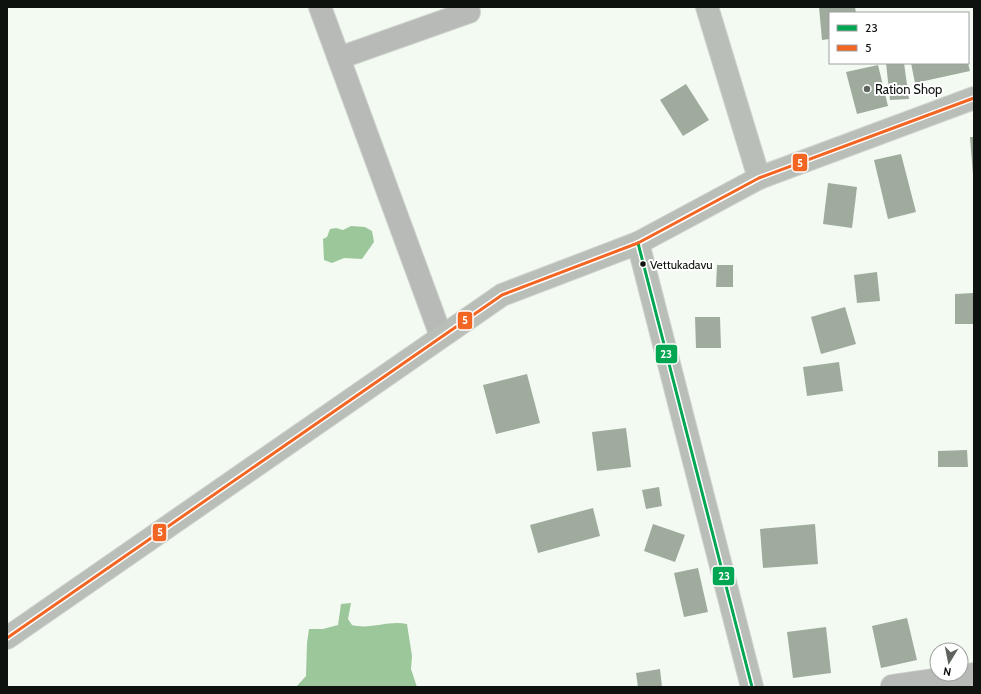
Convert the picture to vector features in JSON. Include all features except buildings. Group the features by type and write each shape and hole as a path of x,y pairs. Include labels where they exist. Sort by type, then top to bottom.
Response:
{"main road":[{"path":"707,7 759,178"},
{"path":"7,638 502,295 638,243 759,178 974,98"},
{"path":"638,243 752,687"}],"street":[{"path":"320,7 441,336"},
{"path":"338,58 469,12"},
{"path":"892,686 974,674"}],"shaded area":[{"path":"351,226 365,227 372,231 374,242 362,259 344,258 332,263 324,260 323,239 327,237 330,229 336,228 343,230"},
{"path":"351,603 348,619 352,625 366,626 393,623 407,624 412,656 411,669 417,687 296,687 306,676 309,629 323,629 338,625 341,604"}],"transit line":[{"name":"5","path":"7,638 502,295 638,243 759,178 974,98"},
{"name":"23","path":"638,243 752,687"}],"place":[{"name":"Ration Shop","path":"867,89"},
{"name":"Vettukadavu","path":"643,264"}]}
